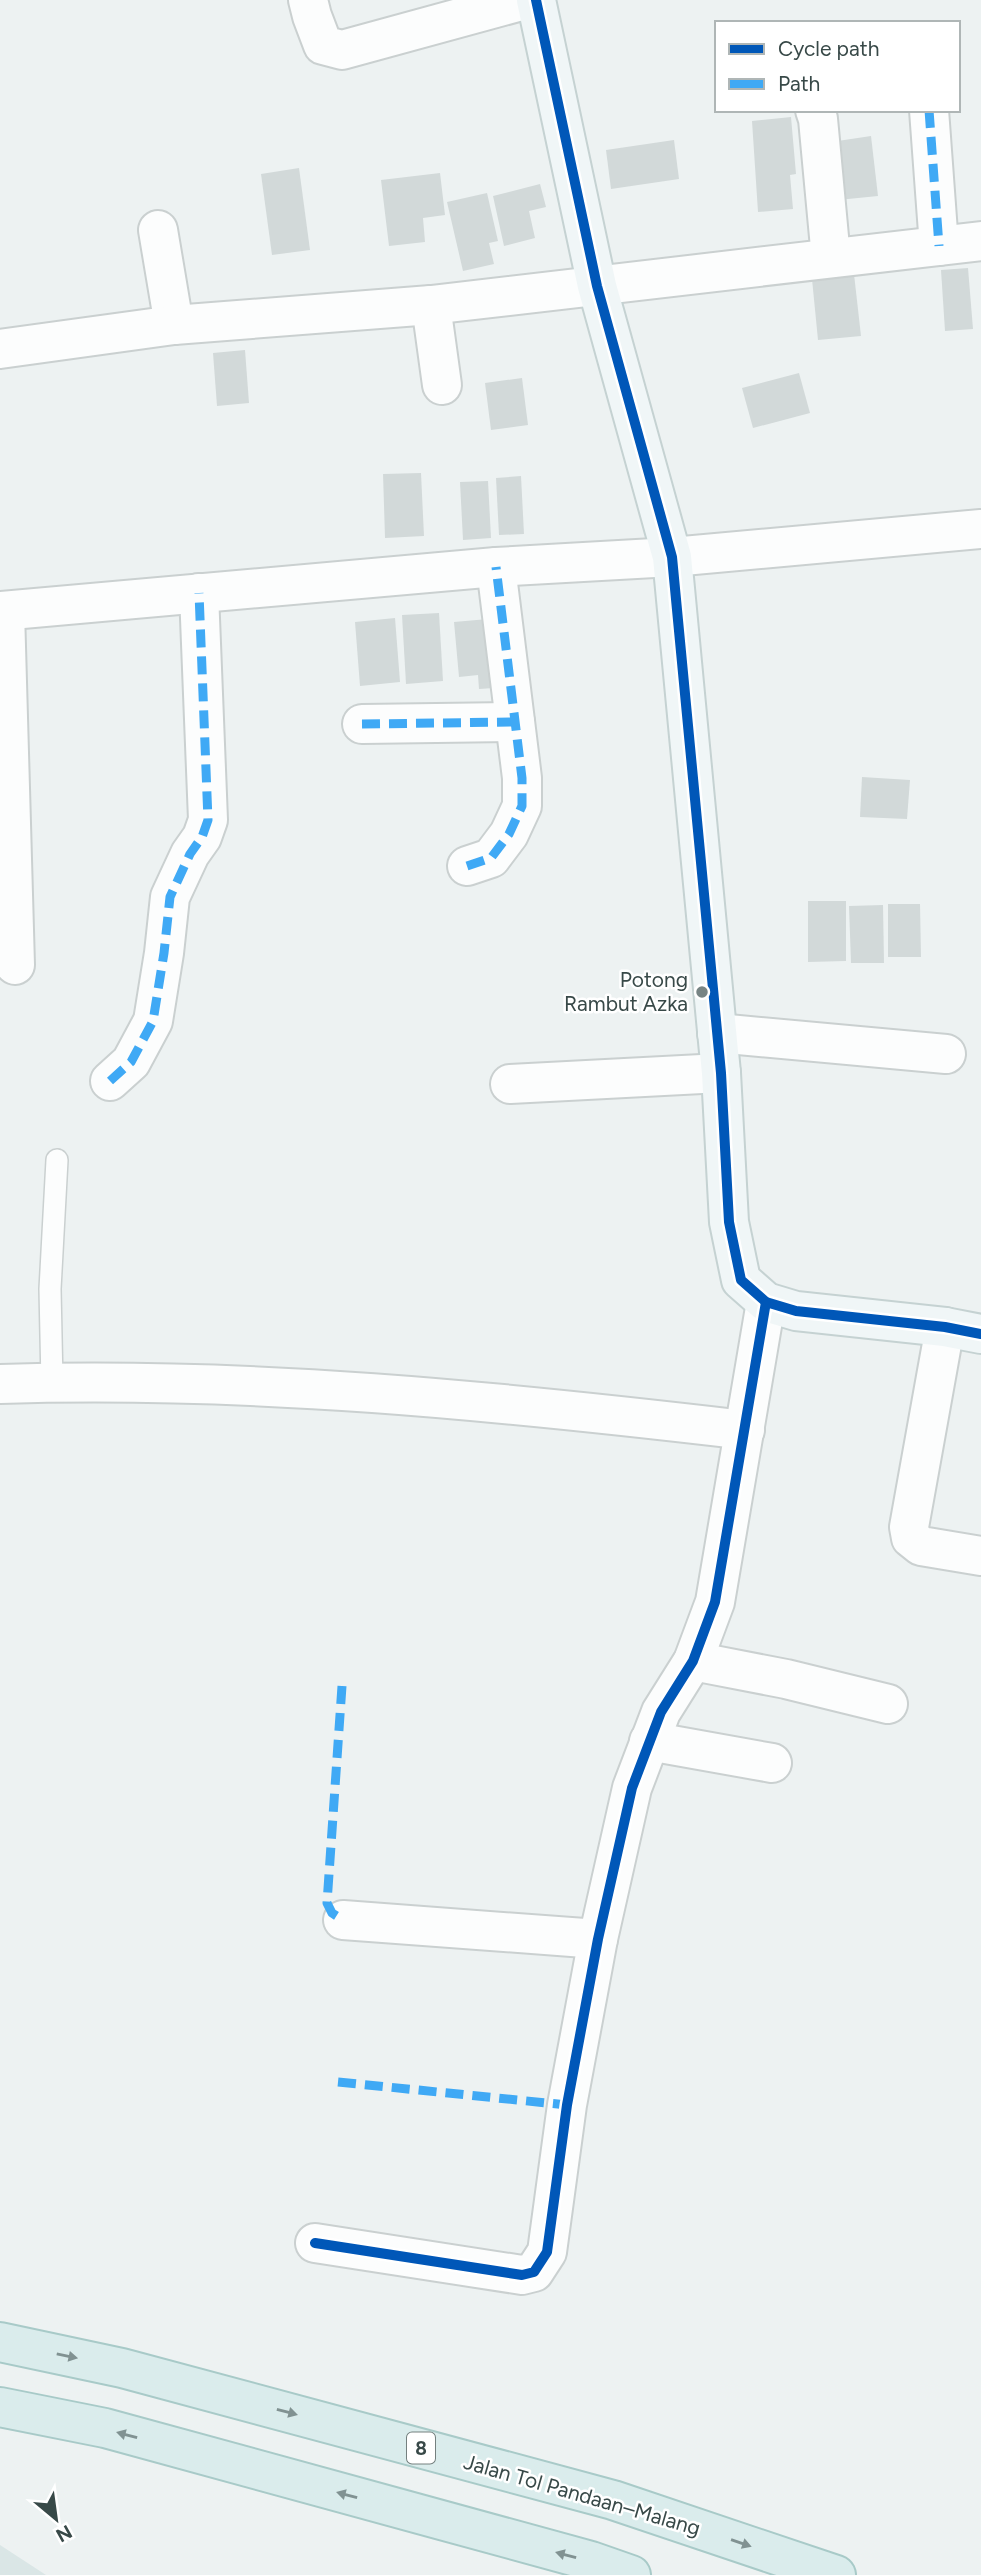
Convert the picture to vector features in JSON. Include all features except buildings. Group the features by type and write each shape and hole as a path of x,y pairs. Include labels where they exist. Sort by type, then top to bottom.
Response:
{"highway":[{"name":"Jalan Tol Pandaan–Malang","path":"0,2342 122,2368 614,2500 836,2575"},
{"path":"0,2407 105,2428 578,2558 631,2575"}],"street":[{"path":"308,0 323,45 342,50 525,0"},
{"path":"536,0 597,286 672,557 721,1073 729,1222 741,1280 766,1302 796,1311 963,1331 909,1527 911,1538 920,1546 981,1556"},
{"path":"816,112 831,258"},
{"path":"929,112 939,246"},
{"path":"158,230 174,325"},
{"path":"0,349 174,325 430,305 981,241"},
{"path":"430,305 442,385"},
{"path":"15,965 3,611 496,567 672,557 981,529"},
{"path":"467,866 491,858 509,835 522,806 522,778 496,567"},
{"path":"110,1081 131,1062 153,1021 170,897 190,853 202,837 208,820 199,593"},
{"path":"362,724 515,722"},
{"path":"717,1033 946,1054"},
{"path":"510,1084 721,1073"},
{"path":"315,2243 522,2275 534,2272 547,2252 566,2105 598,1939 632,1788 661,1712 693,1661 715,1602 766,1302"},
{"path":"0,1384 52,1382 245,1385 524,1405 745,1430"},
{"path":"693,1661 786,1679 888,1704"},
{"path":"649,1741 772,1763"},
{"path":"343,1920 598,1939"}],"lane":[{"path":"52,1382 50,1289 57,1160"}],"shaded area":[{"path":"0,2545 46,2575 0,2575"}],"marked path":[{"path":"929,112 939,246"},
{"path":"467,866 491,858 509,834 522,806 522,778 496,567"},
{"path":"110,1081 131,1062 153,1021 170,897 190,854 202,837 208,820 199,593"},
{"path":"362,724 515,722"},
{"path":"342,1686 327,1903 332,1913 343,1920"},
{"path":"338,2082 567,2105"}],"cycle path":[{"path":"536,0 597,286 672,557 721,1073 729,1222 741,1280 766,1302 796,1311 945,1327 981,1334"},
{"path":"315,2243 522,2275 534,2272 547,2252 567,2105 598,1939 632,1788 661,1712 693,1661 715,1602 766,1302"}],"place":[{"name":"Potong Rambut Azka","path":"702,992"}]}
